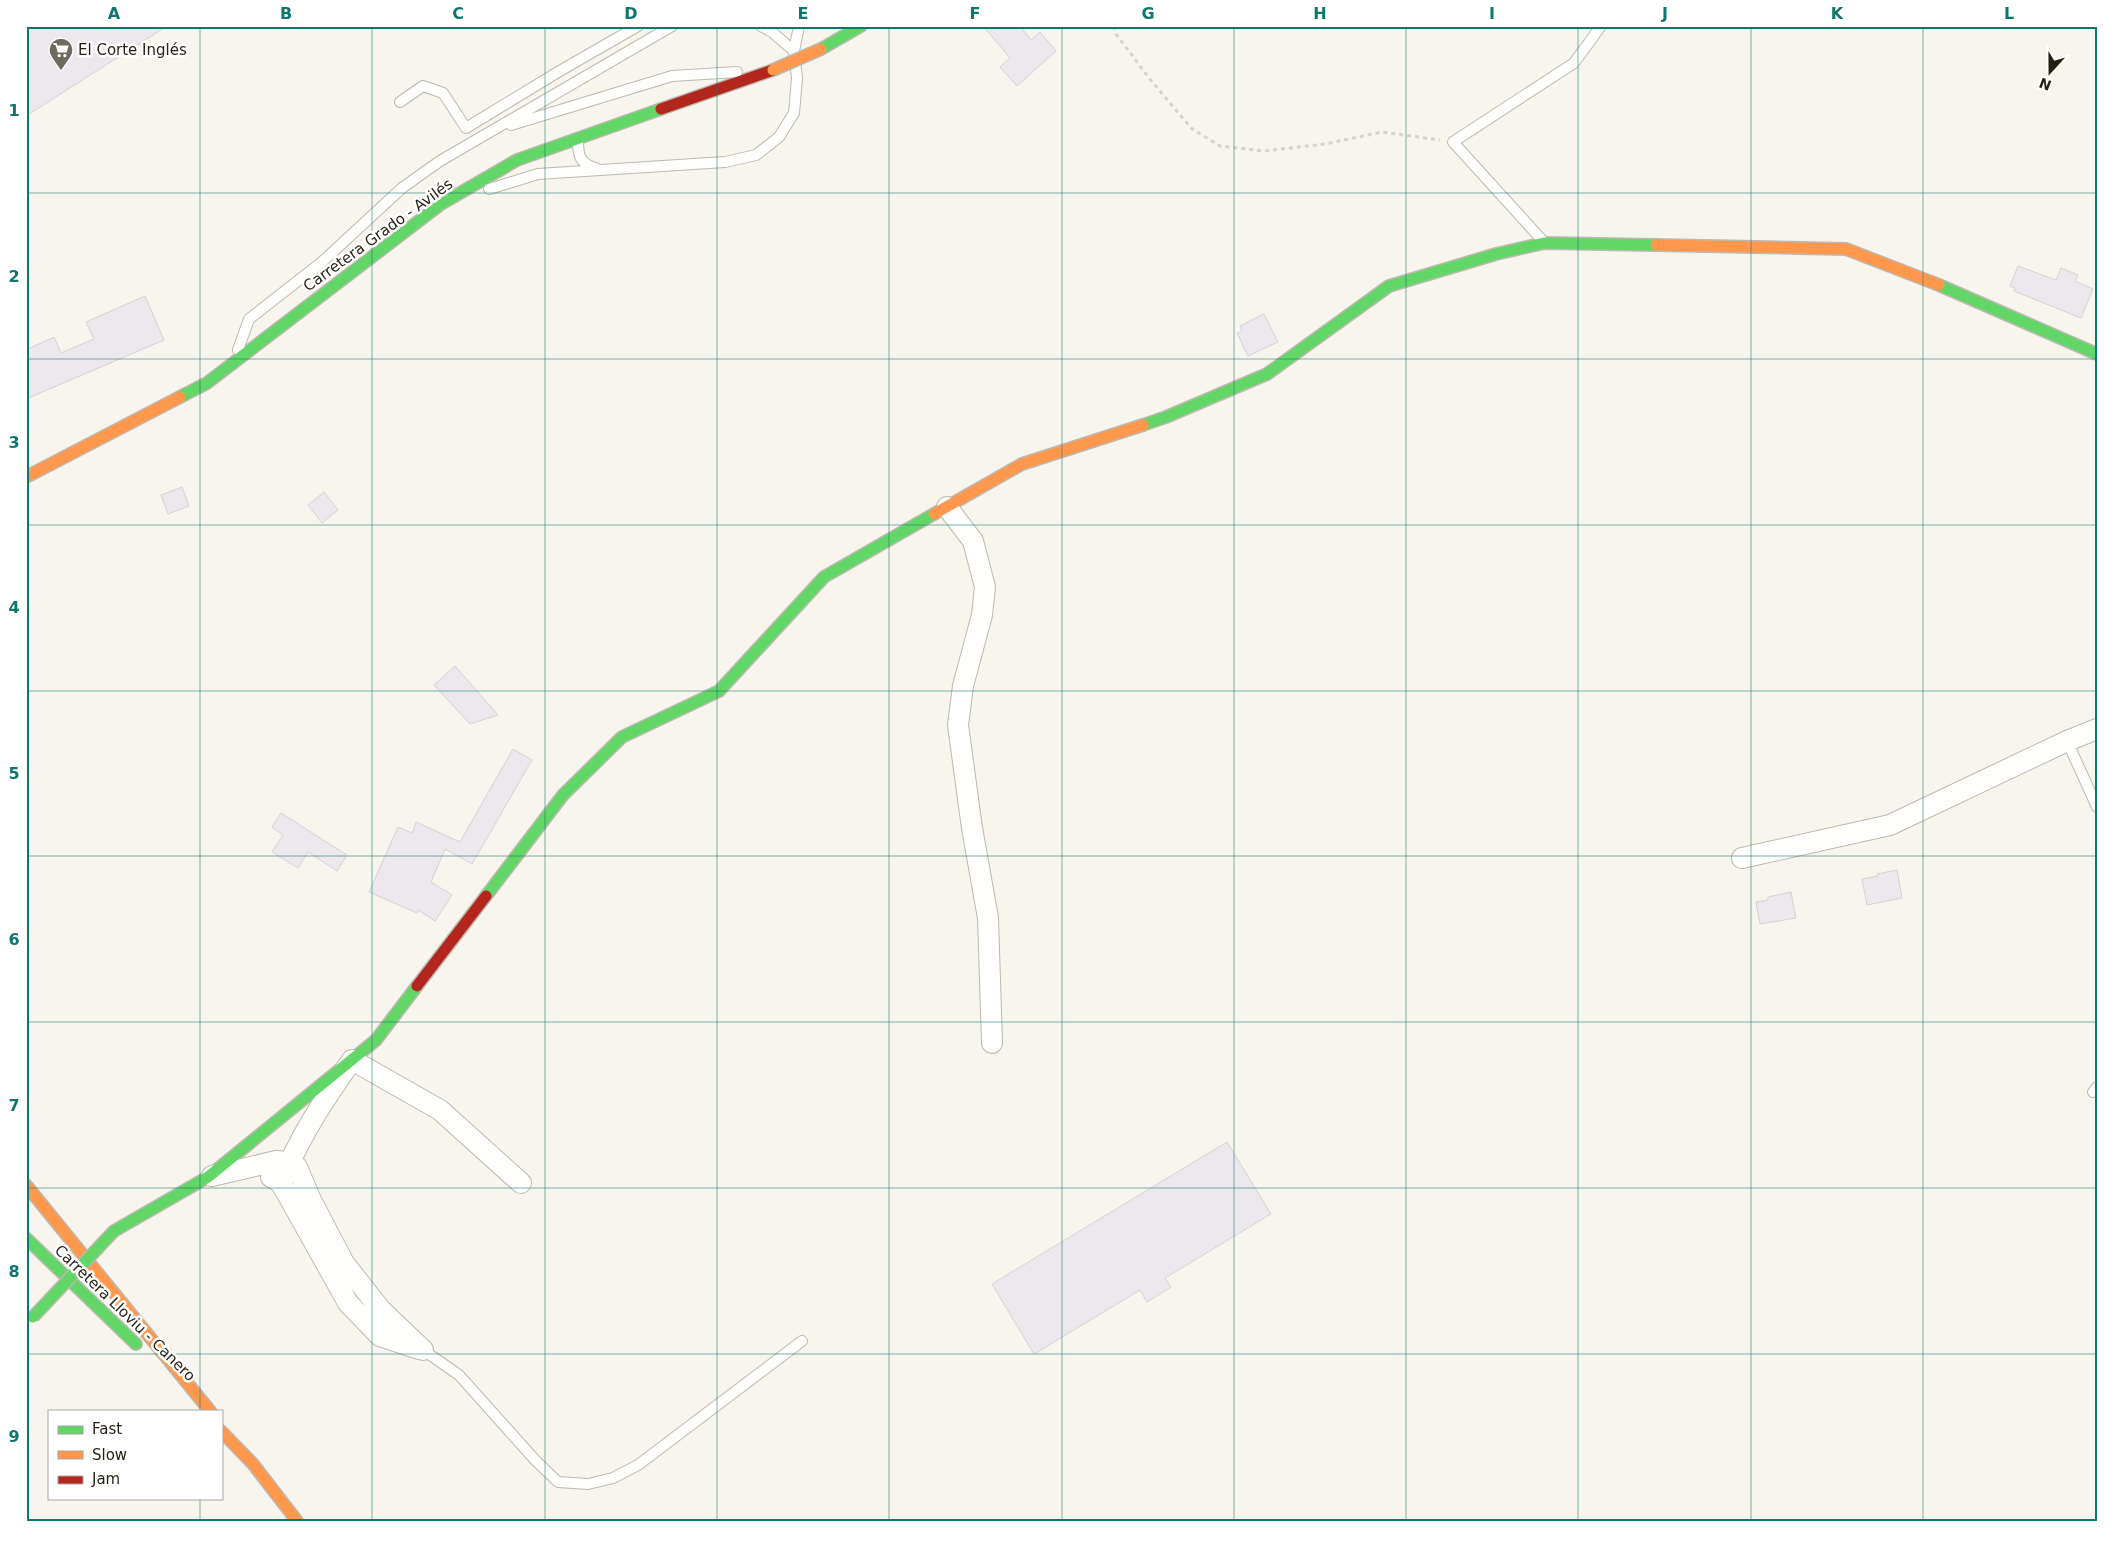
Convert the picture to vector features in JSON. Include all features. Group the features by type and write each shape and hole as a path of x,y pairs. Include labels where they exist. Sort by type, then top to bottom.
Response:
{"main road":[{"name":"Carretera Grado - Avilés","path":"26,477 207,383 440,204 517,160 773,70 822,49 861,26"},
{"path":"30,1318 114,1231 208,1177 376,1040 563,795 622,737 719,691 824,577 1022,464 1166,417 1267,374 1388,286 1496,254 1544,243 1846,249 1934,283 2097,354"},
{"path":"26,1185 209,1410"},
{"name":"Carretera Lloviu - Canero","path":"26,1238 142,1351 26,1248"},
{"name":"Carretera Lloviu - Canero","path":"160,1368 201,1410"},
{"path":"222,1426 297,1521"},
{"path":"222,1432 253,1464"}],"street":[{"path":"947,507 972,541 985,588 982,615 962,686 958,725 972,828 988,918 992,1043"},
{"path":"1742,858 1890,825 2067,741 2097,729"},
{"path":"281,1183 289,1162 310,1121 352,1060 440,1110 521,1183"},
{"path":"208,1177 276,1161 289,1162 297,1167 310,1200 344,1263 381,1310 423,1350"},
{"path":"208,1177 268,1176 281,1183 348,1303 380,1336 423,1350"}],"lane":[{"path":"400,102 423,86 443,93 466,128 638,26"},
{"path":"235,360 249,319 322,262 402,188 440,161 672,26"},
{"path":"760,26 772,32 794,51"},
{"path":"440,204 538,174 725,162 756,155 779,137 794,113 797,78 794,51 799,26"},
{"path":"1544,243 1453,142 1574,63 1601,26"},
{"path":"496,130 672,76 773,70"},
{"path":"578,138 578,155 586,165 600,169"},
{"path":"2067,741 2097,807"},
{"path":"423,1350 459,1375 536,1461 558,1482 588,1484 613,1478 638,1465 802,1341"}],"path":[{"path":"1114,26 1116,34 1149,78 1191,128 1220,146 1264,151 1325,144 1382,132 1453,142"}],"building":[{"name":"El Corte Inglés","path":"26,26 167,26 26,116"},
{"path":"983,26 1020,26 1031,40 1040,32 1056,51 1017,86 1000,67 1010,58"},
{"path":"2018,266 2056,280 2061,268 2078,275 2075,281 2093,289 2081,318 2014,291 2015,288 2010,286"},
{"path":"145,296 164,340 26,399 26,350 54,337 61,353 94,339 86,322"},
{"path":"1264,314 1278,342 1248,356 1237,333 1242,331 1240,326"},
{"path":"182,487 189,506 168,514 161,495"},
{"path":"324,492 338,510 322,523 308,505"},
{"path":"455,666 498,715 470,724 434,685"},
{"path":"513,749 532,760 472,864 445,849 431,882 452,895 435,921 418,910 417,913 369,892 398,827 412,833 416,822 460,842"},
{"path":"281,813 347,855 337,871 308,852 298,868 272,852 283,835 272,827"},
{"path":"1897,870 1902,898 1867,905 1862,879"},
{"path":"1791,892 1796,918 1760,924 1756,902 1768,900 1768,897"},
{"path":"1227,1142 1271,1214 1165,1278 1171,1287 1147,1302 1140,1290 1034,1354 992,1284"}],"traffic: fast":[{"path":"821,49 861,26"},
{"path":"180,397 207,383 441,204 517,160 661,109"},
{"path":"1143,425 1267,374 1389,286 1496,254 1544,243 1656,245"},
{"path":"1939,285 2097,354"},
{"path":"486,896 563,795 622,737 719,691 824,577 934,514"},
{"path":"114,1231 208,1177 376,1040 417,986"},
{"path":"33,1317 114,1231"},
{"path":"26,1238 136,1344"}],"traffic: slow":[{"path":"773,70 821,49"},
{"path":"1656,245 1846,249 1939,285"},
{"path":"26,477 180,397"},
{"path":"934,514 1022,464 1143,425"},
{"path":"26,1185 209,1410"},
{"path":"222,1432 253,1464 297,1521"}],"traffic: jam":[{"path":"661,109 773,70"},
{"path":"417,986 486,896"}],"place":[{"name":"El Corte Inglés","path":"61,71"}]}
